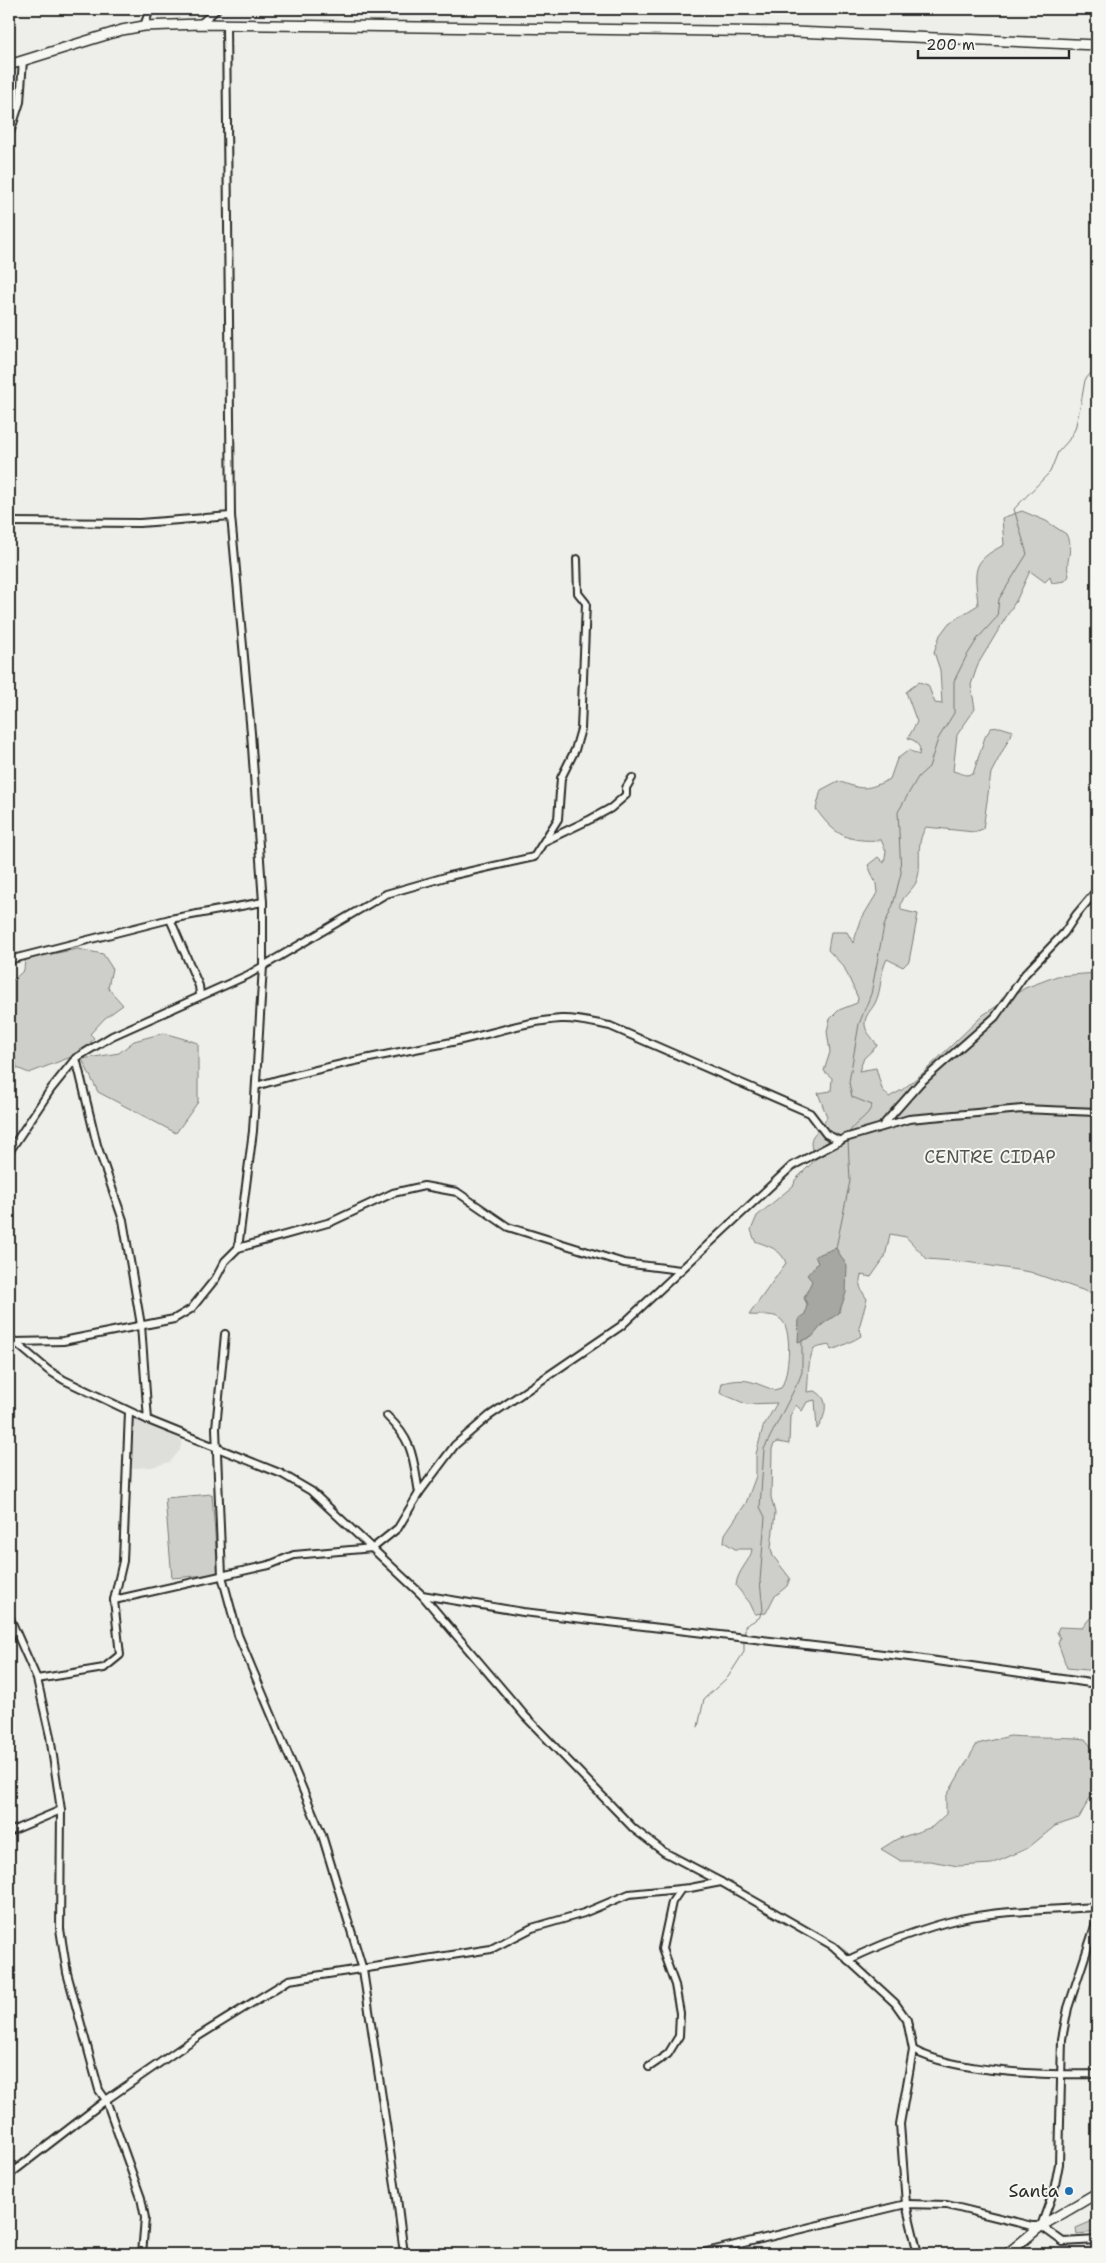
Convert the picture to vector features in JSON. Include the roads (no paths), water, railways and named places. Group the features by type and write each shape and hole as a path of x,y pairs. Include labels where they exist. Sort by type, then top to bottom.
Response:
{"main road":[{"path":"9,65 122,30 144,26 200,24 795,32 1097,45"},
{"path":"1007,2254 1041,2226 1097,2194"}],"street":[{"path":"144,26 150,9"},
{"path":"200,24 217,9"},
{"path":"226,24 231,516 251,733 263,902 263,966 253,1131 238,1248"},
{"path":"9,136 20,102 23,60"},
{"path":"9,522 140,523 231,516"},
{"path":"9,1152 51,1088 76,1058 112,1036 263,966 386,894 449,876 534,858 558,820 561,778 575,750 580,729 586,603 578,594 577,559"},
{"path":"544,841 611,808 626,795 626,788 632,778"},
{"path":"883,1126 920,1083 995,1017 1025,974 1064,934 1076,914 1097,890"},
{"path":"9,960 170,919 263,902"},
{"path":"170,919 199,986 200,995"},
{"path":"256,1086 337,1064 461,1040 540,1022 562,1019 581,1020 610,1026 777,1097 810,1113 826,1134 842,1139"},
{"path":"76,1058 97,1145 123,1220 140,1325 148,1420"},
{"path":"114,1600 269,1565 294,1555 373,1548 398,1528 419,1493 455,1445 489,1416 621,1326 792,1166 842,1139 909,1119 982,1111 1022,1109 1097,1112"},
{"path":"11,1339 63,1341 174,1319 191,1310 216,1278 225,1260 238,1248 331,1222 393,1193 424,1186 457,1192 508,1227 624,1264 680,1270"},
{"path":"225,1334 216,1448 222,1576 238,1635 322,1835 363,1970 396,2188 404,2254"},
{"path":"11,1339 56,1375 129,1412 282,1474 311,1492 422,1594 525,1716 634,1829 664,1852 833,1946 896,2003 907,2020 913,2050 900,2124 906,2204 918,2254"},
{"path":"37,1679 104,1668 120,1655 114,1600 123,1561 129,1412"},
{"path":"387,1416 403,1432 411,1448 419,1493"},
{"path":"422,1594 532,1613 909,1657 1097,1684"},
{"path":"9,1616 37,1679 50,1736 61,1810 60,1929 67,1973 99,2090 106,2100 141,2198 146,2218 142,2254"},
{"path":"9,1832 61,1810"},
{"path":"9,2175 106,2100 197,2037 290,1980 332,1972 363,1970 491,1949 532,1928 584,1913 614,1899 648,1892 681,1889 721,1882"},
{"path":"649,2067 668,2054 679,2036 680,2013 677,1994 662,1949 672,1902 681,1889"},
{"path":"848,1960 899,1938 962,1919 1039,1910 1097,1907"},
{"path":"1041,2226 1054,2190 1059,2164 1062,2040 1068,2008 1097,1920"},
{"path":"913,2050 932,2060 971,2067 1061,2075 1097,2074"},
{"path":"698,2254 906,2204 947,2204 1032,2226 1041,2226 1063,2242 1097,2240"}],"waterway":[{"path":"849,1133 868,1113 872,1105 852,1097 849,1082 859,1024 871,994 884,926 893,905 901,873 898,812 918,777 929,767 938,739 954,713 954,681 978,638 997,617 999,599 1027,554 1014,509 1050,472 1058,452 1068,441 1075,429 1085,380 1091,373 1097,370 1092,348 1097,327"},
{"path":"836,1248 850,1181 848,1140"},
{"path":"745,1635 745,1626 759,1618 763,1610 760,1581 765,1517 760,1507 764,1449 802,1372 802,1340"},
{"path":"698,1727 704,1699 728,1677 744,1652 744,1642"}],"place":[{"name":"Santa","path":"1069,2191"}],"park label":[{"name":"CENTRE CIDAP","path":"990,1157"}]}
